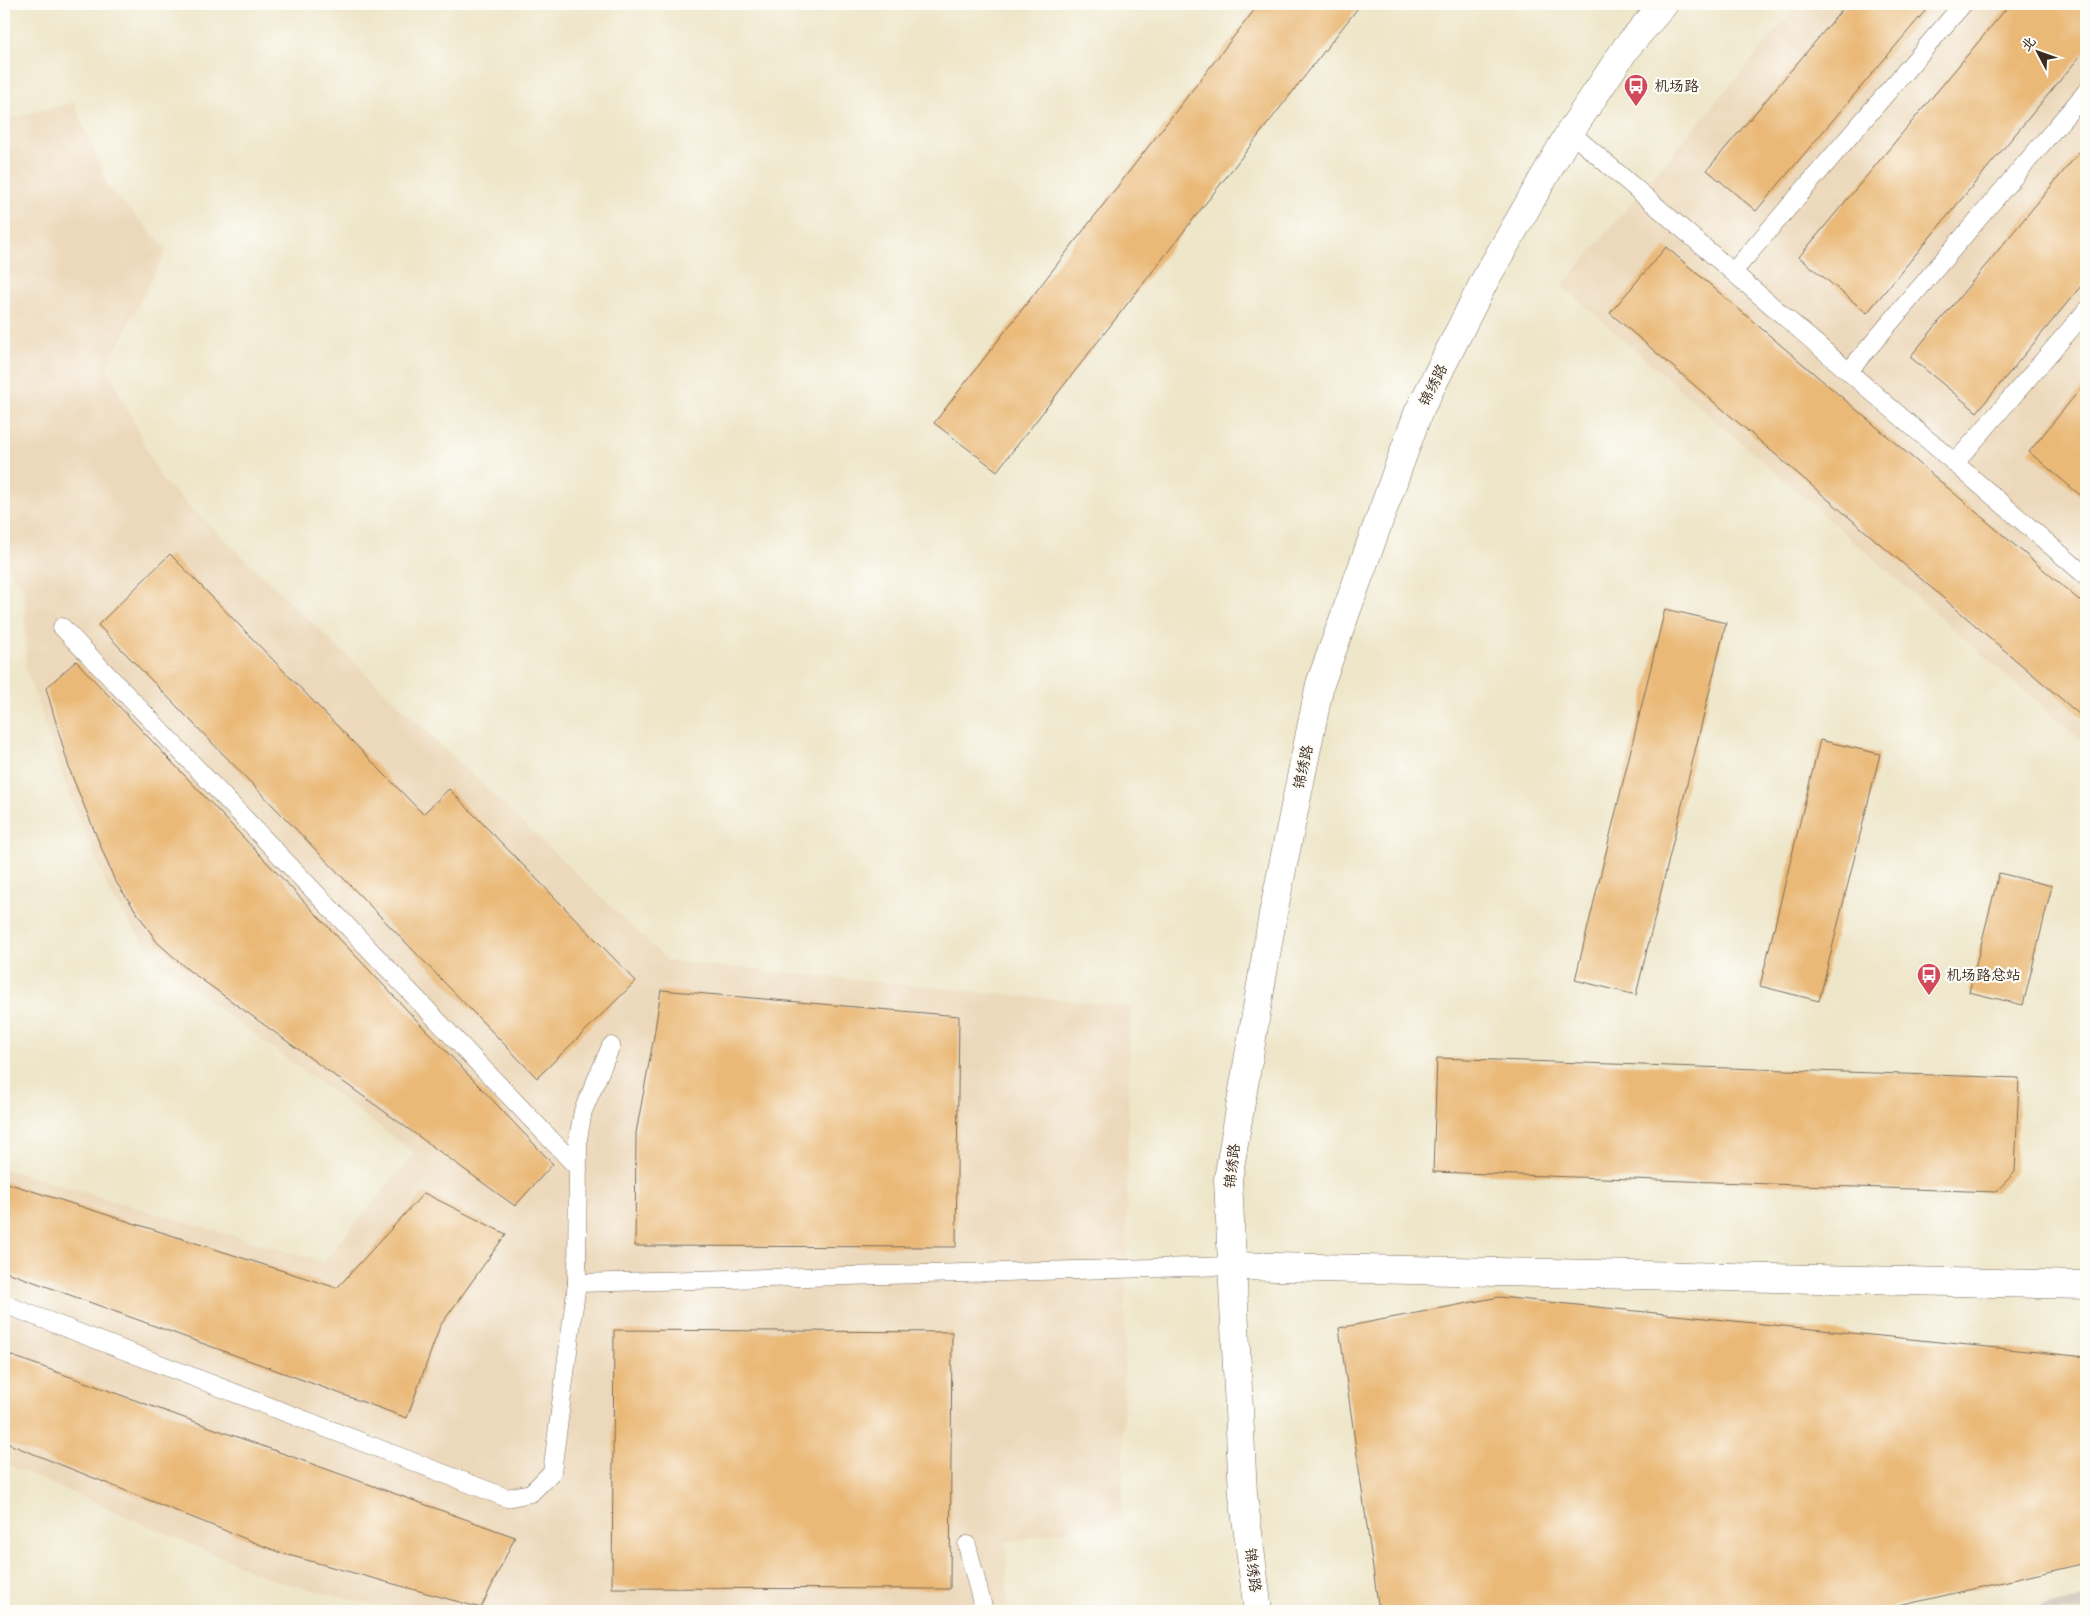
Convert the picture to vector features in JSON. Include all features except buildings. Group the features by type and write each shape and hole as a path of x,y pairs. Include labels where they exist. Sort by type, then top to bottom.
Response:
{"street":[{"name":"锦绣路","path":"1258,1611 1243,1494 1228,1179 1273,914 1320,684 1418,413 1486,278 1570,132 1626,48 1664,4"},
{"path":"1231,1266 2086,1285"}],"lane":[{"path":"1733,272 1963,4"},
{"path":"1849,371 2086,92"},
{"path":"1570,132 1955,464 2085,572"},
{"path":"1955,464 2086,312"},
{"path":"62,627 578,1168"},
{"path":"4,1304 506,1498 531,1493 552,1472 577,1283 578,1139 583,1111 611,1046"},
{"path":"577,1283 1231,1266"},
{"path":"967,1545 984,1611"}],"shaded area":[{"path":"1798,4 2086,4 2086,745 1562,286"},
{"path":"74,102 109,188 167,249 107,367 161,479 668,961 1130,1007 1122,1520 1005,1542 1008,1607 914,1611 399,1611 276,1581 4,1463 4,1169 323,1262 415,1153 156,962 111,895 70,797 26,669 24,588 4,564 4,120"},
{"path":"2086,1596 2086,1611 2028,1611"}],"place":[{"name":"机场路","path":"1636,107"},
{"name":"机场路总站","path":"1929,996"}]}
